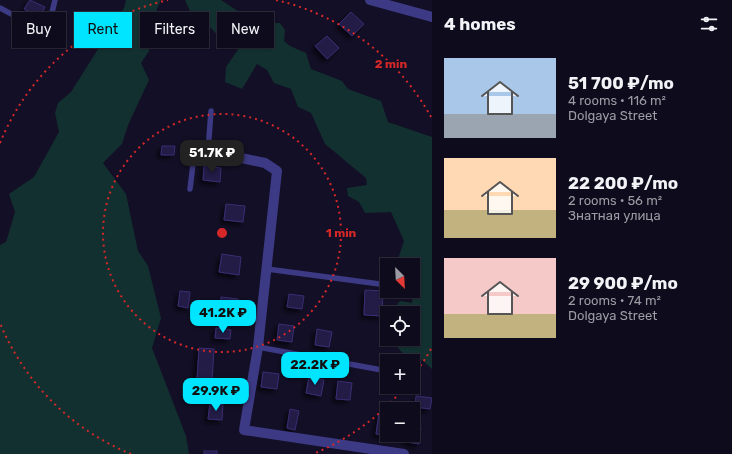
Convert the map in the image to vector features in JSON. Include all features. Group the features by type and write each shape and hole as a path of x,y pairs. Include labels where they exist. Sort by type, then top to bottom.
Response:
{"street":[{"path":"370,0 432,17"},
{"path":"208,151 265,163 277,171 258,347 244,430 404,454"}],"lane":[{"path":"0,8 39,29 48,29 55,0"},
{"path":"190,189 194,156 208,151 211,111"},
{"path":"267,269 380,284"},
{"path":"258,347 380,370"}],"green space":[{"path":"126,0 161,0 156,12 140,12 140,48 149,48 149,51 141,63 149,80 128,125 122,144 103,163 126,194 138,251 148,266 161,318 152,348 186,436 189,454 0,454 0,245 6,242 15,212 9,194 34,177 59,132 55,113 58,103 71,92 99,48 132,48 132,12 121,12"},
{"path":"185,0 221,0 239,12 217,12 217,35 209,27 209,12 190,12"},
{"path":"274,23 280,23 285,30 284,41 290,46 306,53 311,69 342,81 348,89 381,101 388,122 432,137 432,369 420,360 420,354 403,354 396,346 420,346 420,306 396,306 400,301 412,303 412,298 420,298 420,258 398,258 404,241 391,212 365,213 359,202 348,196 347,188 367,185 366,178 325,144 311,113 298,107 291,89 274,83 267,70 257,64 242,89 225,82 226,67 239,48 274,48"}],"building":[{"path":"30,0 45,7 42,12 29,12 24,9"},
{"path":"351,12 364,24 352,36 339,24"},
{"path":"327,36 339,48 327,59 315,46"},
{"path":"162,146 175,146 174,155 161,155"},
{"path":"204,166 221,168 220,182 203,180"},
{"path":"226,204 245,206 243,222 224,220"},
{"path":"222,254 241,257 239,275 219,272"},
{"path":"365,290 380,291 380,298 383,298 382,306 380,306 380,316 364,315"},
{"path":"180,291 190,292 188,308 178,306"},
{"path":"289,294 304,296 302,309 287,307"},
{"path":"221,297 238,299 237,312 220,311"},
{"path":"279,324 294,326 292,342 277,340"},
{"path":"216,328 231,330 230,339 215,338"},
{"path":"317,329 332,332 329,347 315,345"},
{"path":"199,348 214,349 212,381 197,380"},
{"path":"263,372 279,374 277,389 261,387"},
{"path":"309,377 324,380 321,396 306,393"},
{"path":"338,381 352,383 350,400 336,399"},
{"path":"416,396 432,398 430,409 420,408 420,402 415,402"},
{"path":"210,403 223,404 222,420 208,419"},
{"path":"290,409 299,411 295,430 287,428"},
{"path":"379,413 380,413 380,434 376,434"},
{"path":"407,442 419,442 419,444"},
{"path":"204,451 217,451 217,454 204,454"}]}
